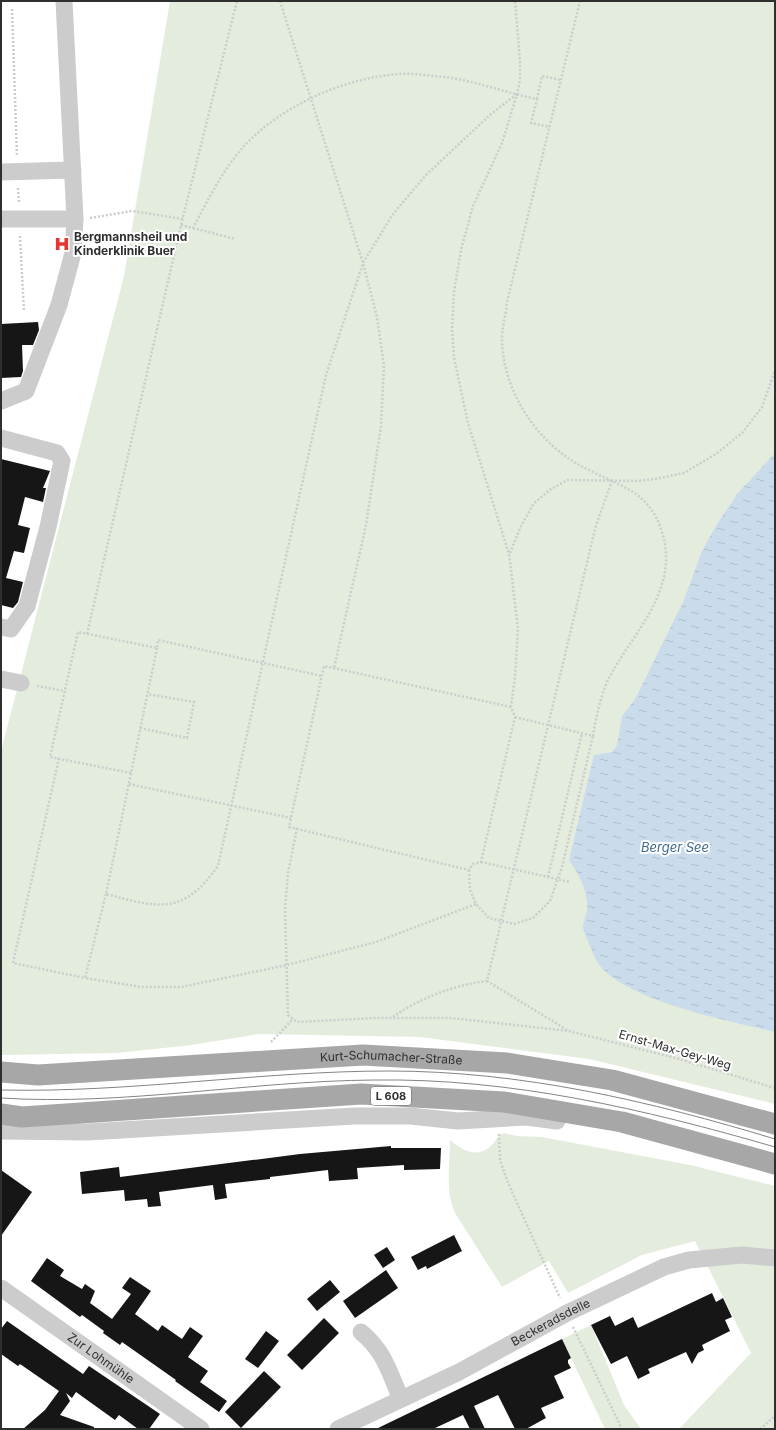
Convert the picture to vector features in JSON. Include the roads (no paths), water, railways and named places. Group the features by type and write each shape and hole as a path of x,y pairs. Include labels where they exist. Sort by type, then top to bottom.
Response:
{"main road":[{"name":"Kurt-Schumacher-Straße","path":"1,1072 38,1075 363,1055 507,1063 612,1080 775,1124"},
{"name":"L 608","path":"1,1114 22,1117 360,1094 504,1102 622,1122 775,1164"}],"street":[{"path":"1,401 26,391 59,305 73,253 75,219 64,1"},
{"path":"1,172 73,170"},
{"path":"1,219 75,219"},
{"path":"1,438 57,453 62,461 48,526 27,606 11,629 1,627"},
{"path":"1,679 21,683"},
{"path":"1,1131 88,1132 354,1116 410,1116 458,1121 526,1117 572,1123 622,1122"},
{"name":"Beckeradsdelle","path":"338,1429 459,1372 567,1313 664,1267 689,1260 742,1255 775,1258"},
{"name":"Zur Lohmühle","path":"1,1288 200,1429"},
{"path":"361,1332 377,1347 385,1360 401,1399"}],"water":[{"name":"Berger See","path":"775,453 775,1032 708,1016 682,1008 658,1000 615,979 598,963 585,934 583,922 587,911 587,904 585,891 580,878 569,860 594,755 612,752 617,745 622,716 635,699 684,600 702,551 717,524 738,493"}],"tram line":[{"path":"1,1090 98,1088 292,1074 389,1071 438,1072 536,1082 585,1091 681,1112 775,1139"},
{"path":"1,1098 48,1100 94,1099 327,1081 425,1081 476,1084 577,1098 676,1120 775,1147"}],"place":[{"name":"Bergmannsheil und Kinderklinik Buer","path":"62,244"}]}
